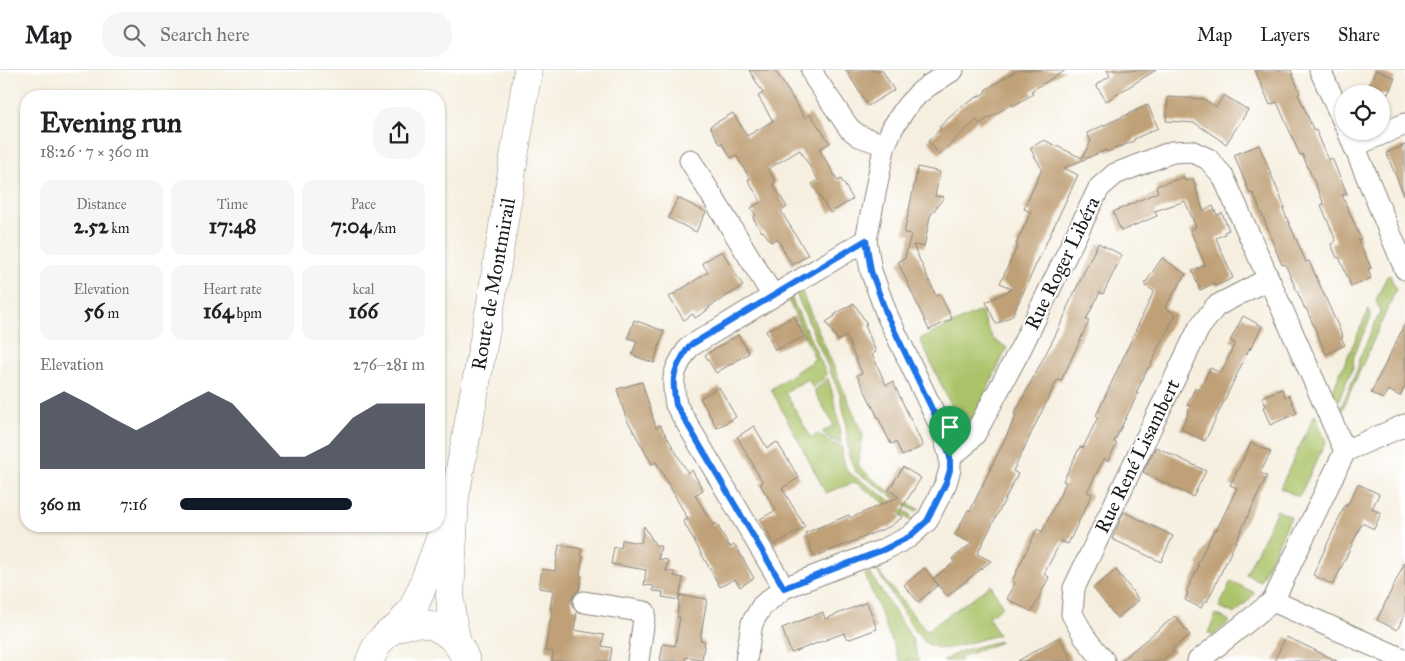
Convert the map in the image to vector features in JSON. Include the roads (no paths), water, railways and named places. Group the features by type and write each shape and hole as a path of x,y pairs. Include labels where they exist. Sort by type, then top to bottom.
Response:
{"main road":[{"name":"Route de Montmirail","path":"461,652 452,619 450,596 455,498 491,302 528,70"},
{"name":"Route de Montmirail","path":"445,525 455,498"},
{"name":"Route de Montmirail","path":"398,628 412,609 421,590 442,532"},
{"path":"370,661 374,649 384,636 398,628 414,623 430,625 445,631 461,652"}],"street":[{"path":"812,70 815,78 849,128 859,136 885,145"},
{"path":"746,661 752,623 762,606 784,588 883,550 909,537 927,521 946,483 950,470 950,457 942,430 887,315 871,271 866,240 885,145 893,126 918,94 953,70"},
{"path":"1320,70 1335,103"},
{"path":"1390,128 1405,124"},
{"path":"1351,140 1405,269"},
{"name":"Rue Roger Libéra","path":"950,457 975,434 1021,348 1099,188 1115,174 1172,152 1190,151 1208,160 1223,176 1344,451"},
{"path":"690,160 773,296"},
{"path":"784,588 676,405 672,385 676,366 689,346 866,240"},
{"name":"Rue René Lisambert","path":"1104,661 1086,639 1072,614 1074,588 1198,328 1216,306 1268,279"},
{"path":"1198,661 1273,601 1344,451 1405,424"},
{"path":"1273,601 1405,660"},
{"path":"584,602 645,612 638,661"}]}
